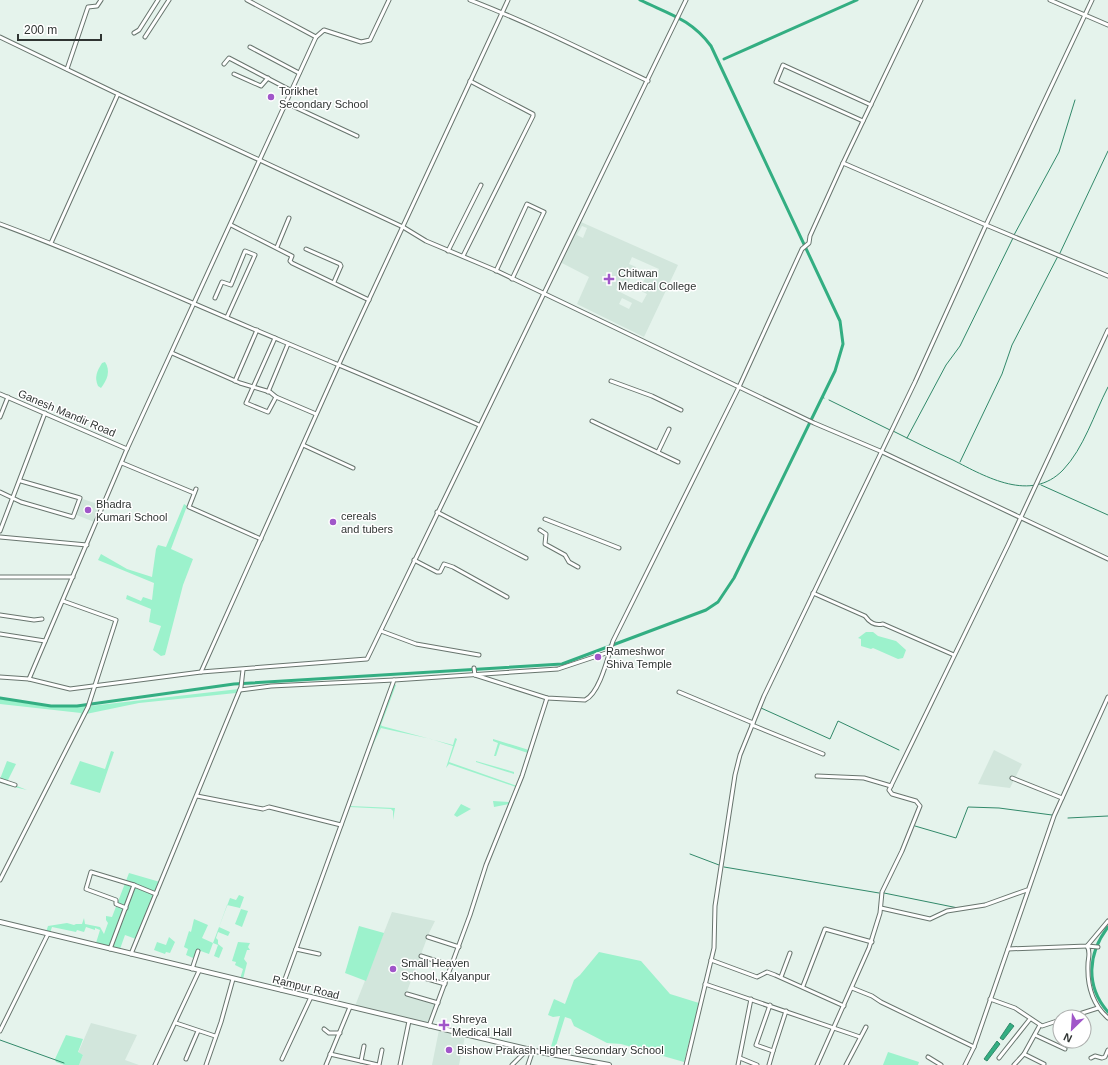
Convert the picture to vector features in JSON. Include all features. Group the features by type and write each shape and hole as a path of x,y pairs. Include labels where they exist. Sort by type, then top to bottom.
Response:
{"main road":[{"name":"Rampur Road","path":"0,922 429,1026 528,1049 609,1065"}],"street":[{"path":"67,69 88,7 97,6 101,0"},
{"path":"134,33 140,30 158,0"},
{"path":"145,37 169,0"},
{"path":"247,0 316,37"},
{"path":"30,679 128,449 194,303 261,161 316,37 324,30 361,42 367,42 370,40 389,0"},
{"path":"470,0 502,12 648,81"},
{"path":"201,672 316,414 508,0"},
{"path":"0,677 30,679 70,689 201,672 361,661 367,659 686,0"},
{"path":"475,674 547,698 578,701 589,698 593,694 602,675 613,641 739,387 804,246 808,244 843,163 921,0"},
{"path":"1050,0 1108,25"},
{"path":"686,1065 714,948 715,906 735,775 740,755 752,724 813,593 880,451 915,382 986,225 1092,0"},
{"path":"0,37 118,94 403,227 426,241 496,271 814,423 880,451 1108,559"},
{"path":"250,47 300,73"},
{"path":"224,64 228,58 292,91"},
{"path":"863,121 776,82 783,65 871,105"},
{"path":"234,74 261,86 268,78"},
{"path":"463,256 533,116 533,114 470,81"},
{"path":"51,242 118,94"},
{"path":"286,103 357,136"},
{"path":"843,163 1108,276"},
{"path":"448,251 480,185"},
{"path":"496,271 527,204 544,212 512,279"},
{"path":"277,247 289,218"},
{"path":"0,224 51,242 479,425"},
{"path":"231,225 277,247 292,256 290,261 292,263 369,300"},
{"path":"306,249 340,264 341,266 334,282"},
{"path":"215,298 222,282 231,285 245,251 255,256 226,317"},
{"path":"235,381 257,330"},
{"path":"817,1065 872,942 881,908 882,892 902,851 920,806 916,801 892,794 889,790 1021,517 1108,330"},
{"path":"275,338 252,386 246,403 268,412 276,397"},
{"path":"268,392 288,344"},
{"path":"172,353 235,381 268,392 276,397 316,414"},
{"path":"611,381 652,396 681,410"},
{"name":"Ganesh Mandir Road","path":"0,394 128,449"},
{"path":"0,417 8,397"},
{"path":"0,531 21,481 46,413"},
{"path":"592,421 678,462"},
{"path":"658,452 668,430"},
{"path":"303,445 353,468"},
{"path":"122,463 194,493"},
{"path":"0,492 73,517 80,498 21,481"},
{"path":"196,489 189,507 261,539"},
{"path":"437,512 526,558"},
{"path":"545,519 619,548"},
{"path":"540,530 546,534 545,544 565,555 569,562 578,567"},
{"path":"0,537 87,545"},
{"path":"414,560 437,572 440,572 444,564 454,567 507,597"},
{"path":"0,576 73,577"},
{"path":"813,593 865,616 869,622 878,626 883,624 954,655"},
{"path":"0,880 88,707 116,620 63,601"},
{"path":"0,615 40,621 42,619"},
{"path":"381,631 416,644 479,655"},
{"path":"0,634 45,641"},
{"path":"240,689 558,669 610,650"},
{"path":"474,668 475,674"},
{"path":"131,954 240,689 243,670"},
{"path":"281,990 394,680"},
{"path":"679,692 823,754"},
{"path":"964,1065 974,1047 1027,890 1062,798 1108,697"},
{"path":"429,1026 459,947 486,866 522,776 547,698"},
{"path":"817,776 864,778 891,786"},
{"path":"1012,778 1062,798"},
{"path":"0,780 15,785"},
{"path":"197,796 263,809 269,808 341,826"},
{"path":"126,908 116,904 116,900 86,889 91,872 134,885 156,894"},
{"path":"110,949 134,885"},
{"path":"881,908 930,919 947,912 985,905 1027,890"},
{"path":"1087,946 1108,922"},
{"path":"803,986 824,929 872,942"},
{"path":"0,1030 48,934"},
{"path":"428,937 459,947"},
{"path":"1008,950 1087,946 1098,947"},
{"path":"1087,946 1090,950 1088,977 1089,987 1098,1008 1108,1018"},
{"path":"296,949 319,954"},
{"path":"192,969 198,951"},
{"path":"781,977 790,954"},
{"path":"422,956 452,966"},
{"path":"711,960 752,976 760,977 767,972 803,986 844,1006"},
{"path":"155,1065 176,1023 199,971"},
{"path":"414,975 445,984"},
{"path":"206,1065 221,1022 233,979"},
{"path":"705,984 860,1037"},
{"path":"852,988 872,996 881,1002 974,1047"},
{"path":"407,994 438,1003"},
{"path":"282,1059 311,997"},
{"path":"738,1065 751,999"},
{"path":"990,999 1015,1008 1042,1026 1052,1023"},
{"path":"770,1006 756,1045 773,1051"},
{"path":"326,1065 350,1007"},
{"path":"1092,1010 1098,1008"},
{"path":"769,1065 786,1011"},
{"path":"999,1058 1030,1018"},
{"path":"400,1065 409,1021"},
{"path":"176,1023 215,1036"},
{"path":"1014,1065 1024,1054 1040,1025"},
{"path":"846,1065 866,1027"},
{"path":"324,1029 329,1032 340,1033"},
{"path":"186,1059 198,1031"},
{"path":"1035,1035 1052,1043"},
{"path":"361,1061 364,1046"},
{"path":"512,1065 528,1049"},
{"path":"330,1054 378,1065 382,1050"},
{"path":"528,1065 533,1050"},
{"path":"1091,1058 1094,1056 1102,1058 1105,1057 1108,1050"},
{"path":"1024,1054 1044,1064"},
{"path":"928,1057 941,1065"},
{"path":"740,1058 757,1065"}],"shaded area":[{"name":"Chitwan Medical College","path":"581,222 678,265 644,337 577,304 589,277 560,262","holes":["582,226 587,228 583,238 577,235","632,257 659,269 655,277 648,273 639,290 647,294 642,303 616,290 620,281 627,285 636,267 629,264","622,298 632,303 629,309 619,304"]},
{"path":"105,362 108,369 108,375 101,388 98,386 96,377 100,366"},
{"name":"Bhadra Kumari School","path":"80,498 103,506 97,523 74,514"},
{"path":"184,504 187,506 171,549 193,559 183,585 165,655 161,656 153,650 161,626 149,622 151,609 126,599 127,595 141,601 143,597 152,600 154,583 98,560 101,554 127,569 152,577 156,549 158,545 166,547"},
{"path":"866,632 873,632 878,636 896,641 906,650 903,658 898,659 873,648 871,649 861,646 861,639 858,638"},
{"path":"394,684 396,685 381,725 429,738 381,728 368,755"},
{"path":"239,689 229,711 236,693 139,703 86,714 90,706"},
{"path":"0,699 51,707 87,706 79,721 81,713 0,704"},
{"path":"455,738 457,739 449,762 517,786 516,787 449,764 446,768 453,746 433,740 453,745"},
{"path":"493,739 529,750 528,753 500,744 496,756 494,756 498,743 493,741"},
{"path":"994,750 1022,764 1010,788 978,784"},
{"path":"111,751 114,752 100,793 70,784 80,761 105,769"},
{"path":"367,757 350,806 395,808 393,820 393,811 391,809 349,807"},
{"path":"7,761 16,764 7,782 0,779"},
{"path":"476,762 514,772 514,774"},
{"path":"7,782 27,790 6,785"},
{"path":"493,801 509,802 509,804 494,807"},
{"path":"461,804 471,809 457,817 454,815"},
{"path":"129,873 160,882 136,939 125,935 120,949 96,943 100,930 95,928 95,930 86,927 84,932 77,930 76,932 52,927 50,933 46,932 48,926 67,923 74,925 82,924 84,918 85,924 100,927 104,934 108,923 106,916 112,917"},
{"path":"239,895 244,897 240,908 227,905 230,898 236,900"},
{"path":"241,909 248,911 242,927 235,924"},
{"name":"Small Heaven School, Kalyanpur","path":"392,912 435,921 406,994 435,1004 428,1023 355,1006"},
{"path":"194,919 208,925 202,938 213,943 209,954 198,950 193,958 186,955 188,949 184,947 189,931 191,932"},
{"path":"359,926 384,933 366,981 345,973"},
{"path":"219,927 230,932 228,936 218,932 216,938 218,940 218,944 223,948 219,958 214,956 218,945 213,943"},
{"path":"169,937 175,942 170,953 166,952 165,954 154,950 157,942 166,945"},
{"path":"238,942 250,943 248,947 250,950 247,950 244,959 247,963 243,979 240,979 243,969 235,965 236,962 232,961"},
{"path":"599,952 641,961 670,994 699,1003 684,1062 621,1044 607,1043 574,1026 571,1019 565,1017 554,1052 550,1050 560,1016 553,1017 548,1015 554,999 565,1004 574,980"},
{"path":"91,1023 137,1035 125,1060 139,1065 79,1065 83,1055 78,1053"},
{"path":"1010,1023 1014,1026 1003,1040 1000,1038"},
{"name":"Bishow Prakash Higher Secondary School","path":"439,1030 465,1036 459,1065 432,1065"},
{"path":"66,1035 83,1039 78,1052 83,1055 79,1065 65,1065 56,1062 55,1059"},
{"path":"997,1041 1000,1044 987,1061 984,1059"},
{"path":"888,1052 919,1062 918,1065 883,1065"}],"waterway":[{"path":"0,698 51,706 77,706 234,684 562,664 706,610 718,602 734,578 835,371 843,344 840,321 711,46 696,29 687,23 640,0"},
{"path":"724,59 857,0"},
{"path":"1014,235 1059,152 1075,100"},
{"path":"1060,253 1108,151"},
{"path":"907,438 946,365 960,346 1013,238"},
{"path":"960,462 1002,374 1012,345 1058,256"},
{"path":"893,431 930,450 994,479 1008,484 1023,486 1037,485 1050,480 1063,470 1077,452 1108,387"},
{"path":"829,400 890,430"},
{"path":"1041,485 1108,515"},
{"path":"761,708 830,739 838,721 899,750"},
{"path":"915,826 956,838 968,807 999,808 1052,815"},
{"path":"1068,818 1108,816"},
{"path":"690,854 719,865"},
{"path":"724,867 879,893"},
{"path":"884,893 958,908"},
{"path":"1108,927 1096,948 1092,970 1095,991 1108,1012"},
{"path":"0,1040 64,1063"}],"place":[{"name":"Torikhet Secondary School","path":"271,97"},
{"name":"Chitwan Medical College","path":"609,279"},
{"name":"Bhadra Kumari School","path":"88,510"},
{"name":"cereals and tubers","path":"333,522"},
{"name":"Rameshwor Shiva Temple","path":"598,657"},
{"name":"Small Heaven School, Kalyanpur","path":"393,969"},
{"name":"Shreya Medical Hall","path":"444,1025"},
{"name":"Bishow Prakash Higher Secondary School","path":"449,1050"}]}
